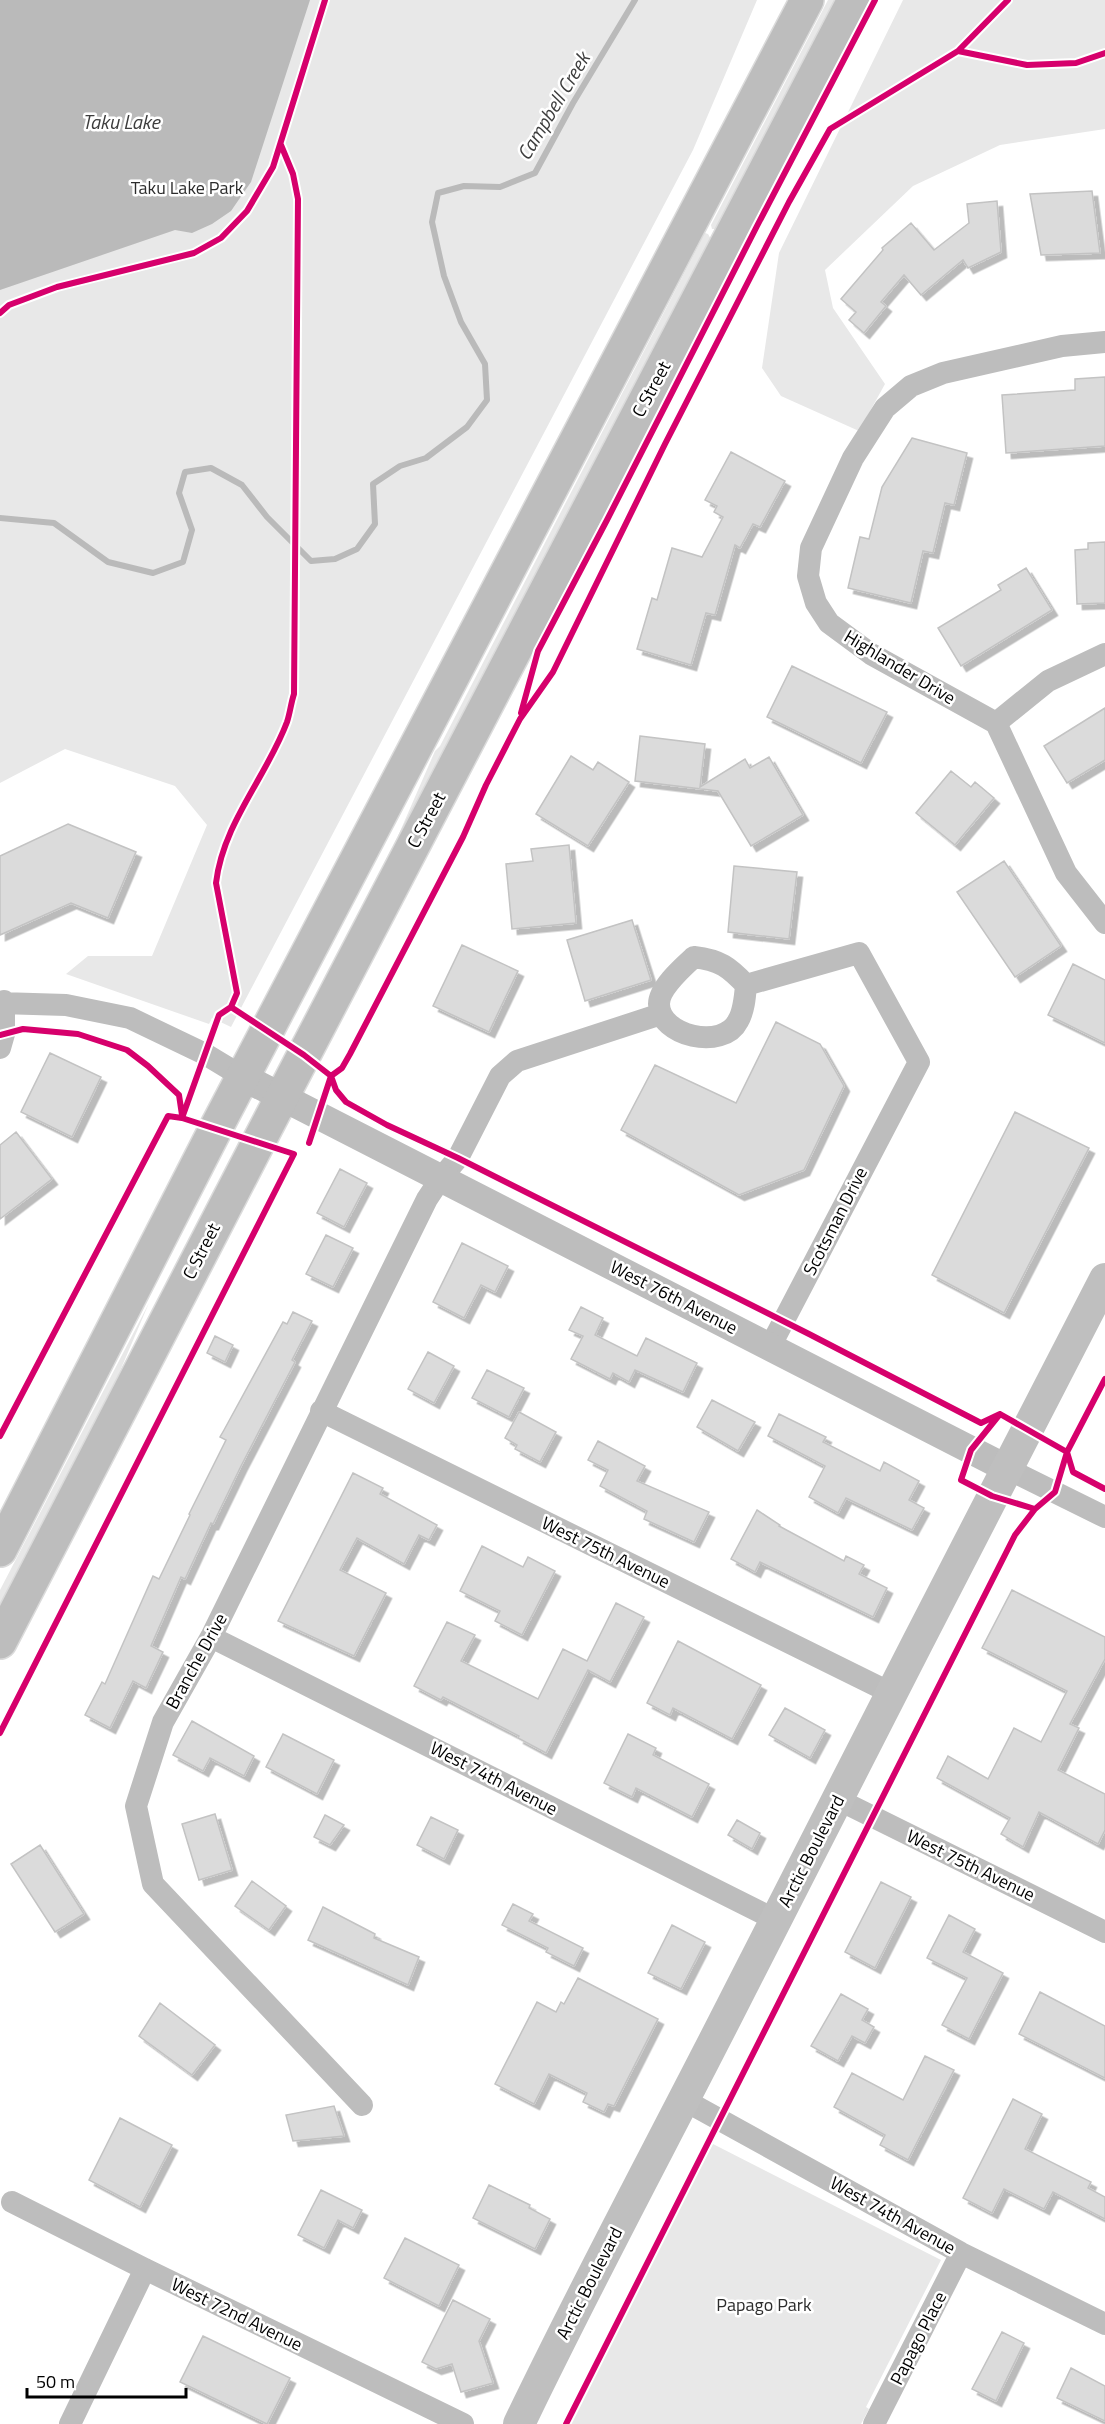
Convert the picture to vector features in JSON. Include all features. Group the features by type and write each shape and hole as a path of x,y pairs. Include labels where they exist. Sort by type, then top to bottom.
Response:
{"main road":[{"path":"0,1550 243,1077 807,0"},
{"name":"C Street","path":"0,1642 854,0"},
{"name":"Arctic Boulevard","path":"519,2424 559,2341 1105,1279"}],"street":[{"name":"Highlander Drive","path":"996,723 871,654 829,623 816,603 808,576 811,548 853,458 885,408 911,386 943,373 1051,348 1105,342"},
{"path":"1105,654 1048,681 996,723 1066,873 1105,923"},
{"name":"Scotsman Drive","path":"746,985 859,953 919,1062 899,1096 770,1347"},
{"path":"694,957 713,959 721,963 730,968 746,985 739,1021 723,1036 708,1038 688,1034 672,1026 661,1014 659,1003 665,991 674,976 694,957"},
{"path":"0,1048 4,1035 2,1002 66,1005 130,1018 205,1054 243,1077"},
{"name":"Branche Drive","path":"362,2105 153,1884 136,1806 163,1722 211,1637 428,1199 441,1178 458,1158 507,1068 517,1061 661,1014"},
{"name":"West 76th Avenue","path":"243,1077 1105,1517"},
{"name":"West 75th Avenue","path":"321,1411 891,1693"},
{"name":"West 74th Avenue","path":"211,1637 776,1920"},
{"name":"West 75th Avenue","path":"837,1799 1105,1932"},
{"name":"West 74th Avenue","path":"684,2100 961,2253 1105,2325"},
{"name":"West 72nd Avenue","path":"12,2202 463,2424"},
{"name":"Papago Place","path":"874,2424 961,2253"},
{"path":"70,2424 145,2269"}],"green space":[{"name":"Taku Lake Park","path":"0,0 757,0 693,150 231,1027 212,1018 209,1024 66,974 88,956 152,956 207,825 175,786 65,749 0,783"},
{"path":"828,0 835,0 716,229 712,229 711,225"},
{"path":"903,0 1105,0 1105,129 1000,145 913,186 825,270 833,308 885,384 859,431 781,396 762,368 779,253"},
{"path":"705,233 711,239 445,748 443,758 388,859 435,751 440,746"},
{"path":"149,1303 111,1392 0,1606 0,1590"},
{"name":"Papago Park","path":"713,2144 941,2260 866,2407 869,2409 861,2424 565,2424"}],"water":[{"name":"Taku Lake","path":"0,0 310,0 251,182 231,211 212,224 192,233 175,230 0,290"}],"building":[{"path":"1092,191 1100,253 1041,255 1030,194"},
{"path":"997,201 1001,252 968,268 963,260 921,295 904,275 881,302 886,306 864,333 849,320 856,312 841,299 883,250 882,248 911,223 934,250 969,223 967,204"},
{"path":"1105,377 1105,446 1006,453 1002,395 1075,390 1075,379"},
{"path":"912,438 967,453 954,505 945,503 933,553 923,551 911,603 848,588 860,537 869,539 882,487"},
{"path":"731,452 785,481 760,527 753,524 740,548 735,545 715,615 706,613 691,665 637,649 652,598 657,600 672,548 702,557 723,517 714,512 717,506 705,500"},
{"path":"1105,542 1105,603 1077,604 1075,550 1088,549 1088,543"},
{"path":"1026,568 1052,610 961,666 938,628 1001,590 998,585"},
{"path":"792,666 887,712 861,763 767,717"},
{"path":"1105,708 1105,760 1067,783 1044,746"},
{"path":"640,736 705,744 700,787 745,759 750,768 769,757 803,815 751,846 718,791 635,781"},
{"path":"571,756 593,770 598,762 629,782 588,846 536,814"},
{"path":"951,771 971,787 975,782 994,798 955,845 916,813"},
{"path":"68,824 136,852 108,918 71,903 0,935 0,856"},
{"path":"569,845 576,923 512,929 506,864 533,861 531,849"},
{"path":"1004,861 1061,946 1015,977 957,892"},
{"path":"734,866 797,872 789,939 728,932"},
{"path":"632,920 651,980 585,1001 567,940"},
{"path":"462,945 518,971 489,1032 433,1006"},
{"path":"1073,964 1105,980 1105,1043 1048,1015"},
{"path":"776,1022 820,1044 844,1086 804,1170 739,1195 621,1130 655,1065 736,1103"},
{"path":"50,1053 101,1077 72,1137 21,1112"},
{"path":"1015,1112 1089,1148 1004,1313 932,1275"},
{"path":"16,1132 52,1179 0,1219 0,1145"},
{"path":"340,1169 367,1183 344,1227 317,1213"},
{"path":"326,1235 353,1248 333,1287 306,1274"},
{"path":"462,1243 508,1266 495,1292 481,1285 464,1318 433,1302"},
{"path":"581,1307 603,1318 595,1335 637,1356 646,1338 697,1363 683,1392 635,1370 629,1382 613,1373 610,1379 571,1359 583,1336 569,1330"},
{"path":"293,1312 312,1321 292,1360 295,1362 213,1524 211,1523 185,1579 181,1577 151,1646 163,1652 146,1688 133,1681 110,1728 85,1715 102,1682 105,1684 153,1576 159,1579 226,1440 220,1437 283,1322 287,1324"},
{"path":"215,1336 233,1345 225,1362 207,1353"},
{"path":"428,1352 454,1366 434,1403 408,1389"},
{"path":"487,1370 524,1388 509,1417 472,1398"},
{"path":"712,1400 755,1422 738,1451 697,1427"},
{"path":"519,1412 556,1432 540,1462 515,1449 517,1445 505,1438"},
{"path":"779,1414 826,1437 823,1442 880,1471 884,1462 919,1481 909,1500 924,1508 912,1530 846,1498 838,1513 809,1497 825,1466 768,1436"},
{"path":"598,1441 645,1466 637,1481 709,1512 694,1542 644,1519 647,1511 600,1486 608,1470 588,1460"},
{"path":"353,1473 383,1488 380,1494 437,1525 429,1540 419,1535 404,1564 357,1538 340,1570 386,1593 354,1656 278,1621"},
{"path":"757,1510 779,1526 844,1561 846,1556 864,1565 859,1574 887,1588 873,1617 760,1562 755,1572 731,1559"},
{"path":"482,1546 523,1567 528,1557 555,1571 522,1635 495,1621 500,1611 460,1591"},
{"path":"1012,1590 1105,1637 1105,1659 1070,1724 1079,1728 1058,1770 1105,1794 1105,1830 1098,1844 1039,1812 1023,1847 1001,1834 1010,1818 937,1778 948,1756 988,1779 1014,1728 1041,1742 1067,1691 982,1648"},
{"path":"616,1603 644,1617 610,1682 588,1670 546,1753 518,1738 519,1736 443,1697 441,1700 414,1686 447,1622 475,1635 461,1661 538,1699 563,1649 587,1661"},
{"path":"678,1641 761,1685 732,1739 673,1708 670,1715 647,1703"},
{"path":"785,1708 825,1730 810,1758 769,1735"},
{"path":"192,1721 254,1756 244,1776 210,1758 203,1771 173,1755"},
{"path":"283,1734 334,1760 317,1794 266,1767"},
{"path":"628,1734 656,1748 653,1755 709,1784 692,1817 636,1788 632,1797 604,1783"},
{"path":"215,1814 232,1870 199,1880 182,1824"},
{"path":"325,1815 344,1825 330,1845 314,1837"},
{"path":"431,1817 458,1830 444,1859 417,1845"},
{"path":"737,1820 760,1833 752,1849 728,1835"},
{"path":"40,1845 84,1914 55,1932 11,1864"},
{"path":"252,1881 286,1906 269,1930 235,1906"},
{"path":"881,1882 911,1897 875,1968 845,1952"},
{"path":"513,1904 533,1914 529,1921 583,1948 574,1966 546,1952 548,1948 502,1925"},
{"path":"323,1907 375,1934 374,1938 419,1957 408,1985 308,1940"},
{"path":"949,1915 975,1929 963,1952 1003,1973 969,2039 942,2025 967,1978 927,1958"},
{"path":"672,1925 705,1942 681,1989 648,1973"},
{"path":"578,1978 658,2019 614,2106 608,2104 604,2112 583,2102 587,2093 549,2074 534,2104 495,2084 537,2002 556,2012 561,2002 564,2004"},
{"path":"1040,1992 1105,2026 1105,2078 1019,2034"},
{"path":"841,1994 868,2009 862,2020 874,2027 865,2043 852,2036 838,2061 811,2046"},
{"path":"160,2003 215,2045 192,2075 139,2036"},
{"path":"925,2056 954,2070 908,2160 880,2145 885,2135 834,2107 852,2073 903,2100"},
{"path":"1013,2099 1042,2114 1025,2149 1091,2182 1088,2188 1105,2197 1105,2219 1053,2192 1044,2209 1004,2189 992,2213 963,2198"},
{"path":"334,2106 344,2136 293,2141 286,2115"},
{"path":"120,2118 172,2145 140,2207 89,2180"},
{"path":"489,2185 530,2205 529,2208 550,2219 535,2249 473,2218"},
{"path":"321,2190 362,2210 353,2228 338,2220 324,2248 298,2235"},
{"path":"405,2238 459,2265 439,2306 384,2278"},
{"path":"453,2300 490,2319 479,2341 493,2383 461,2392 452,2364 436,2369 422,2362"},
{"path":"1002,2332 1024,2343 996,2401 972,2389"},
{"path":"203,2336 290,2378 267,2424 180,2382"},
{"path":"1071,2368 1105,2386 1105,2421 1057,2398"}],"waterway":[{"name":"Campbell Creek","path":"0,518 54,523 108,562 153,573 183,562 192,530 179,493 185,472 211,468 242,485 267,517 311,561 335,559 357,549 375,524 373,484 400,466 426,458 467,427 487,400 485,364 461,322 444,276 432,222 438,193 464,186 500,187 535,173 573,103 635,0"}],"cycle path":[{"path":"0,313 9,305 57,287 194,253 221,238 247,211 273,167 325,0"},
{"path":"521,713 538,651 875,0"},
{"path":"1008,0 958,51 1027,65 1076,63 1105,53"},
{"path":"309,1143 331,1076 342,1068 350,1054 463,837 486,785 520,719 553,672 665,444 789,202 830,129 958,51"},
{"path":"182,1118 219,1015 231,1007 237,993 216,883 220,861 236,820 287,722 294,694 298,199 293,174 281,145"},
{"path":"231,1007 304,1055 331,1076 336,1090 346,1102 387,1125 458,1158 809,1334 981,1423 1000,1414"},
{"path":"0,1035 23,1029 78,1034 127,1050 179,1095 182,1115"},
{"path":"0,1436 168,1116 182,1118 294,1154 0,1733"},
{"path":"1105,1379 1067,1452 1073,1472 1105,1489"},
{"path":"1000,1414 1067,1452 1055,1492 1035,1509 992,1496 961,1480 971,1450 1000,1414"},
{"path":"566,2424 1015,1535 1035,1509"}]}
